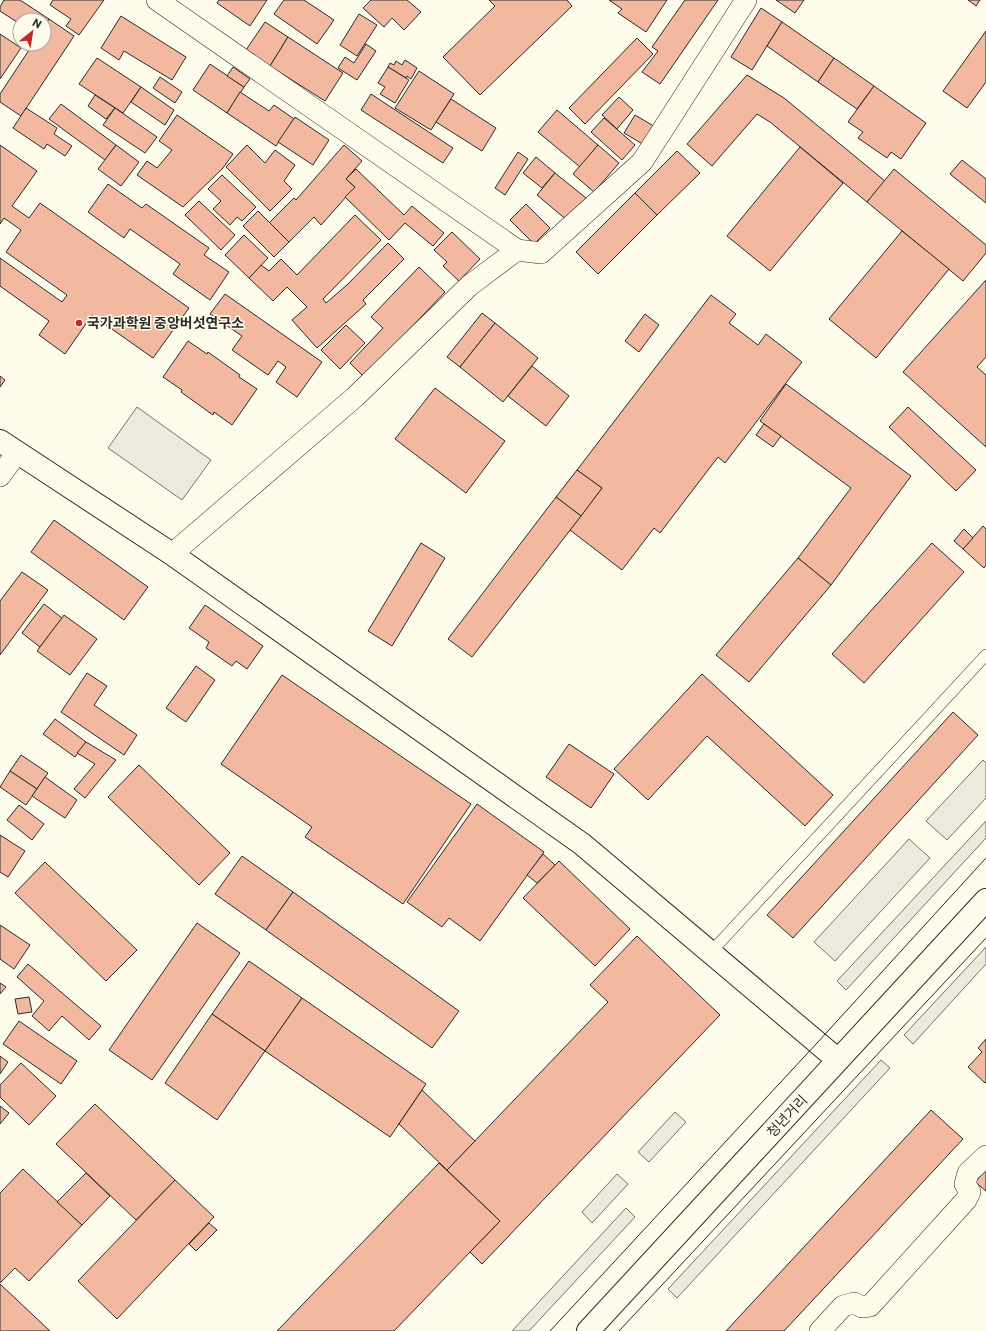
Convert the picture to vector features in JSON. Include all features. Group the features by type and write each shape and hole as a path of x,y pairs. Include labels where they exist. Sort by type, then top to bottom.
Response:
{"street":[{"path":"157,0 517,250 541,253 642,162 746,0"},
{"path":"172,554 355,397 469,286 517,250"},
{"path":"0,476 8,447 172,554 582,844 838,1060"},
{"name":"청년거리","path":"588,1331 986,900"},
{"path":"820,1331 843,1306 854,1303 862,1307 870,1306 966,1200 970,1192 965,1184 968,1173 986,1156"}],"lane":[{"path":"711,952 986,655"}],"shaded area":[{"path":"137,407 211,460 182,500 108,448"},
{"path":"983,760 986,763 986,798 947,840 926,821"},
{"path":"986,821 986,838 846,990 837,981"},
{"path":"909,839 930,858 835,961 814,942"},
{"path":"986,947 986,964 913,1044 904,1035"},
{"path":"881,1060 890,1068 677,1298 668,1289"},
{"path":"675,1112 686,1122 649,1162 638,1152"},
{"path":"617,1174 628,1184 592,1223 582,1212"},
{"path":"626,1208 635,1217 529,1331 512,1331"}],"building":[{"path":"4,0 20,0 38,12 12,12 12,19 0,11 0,7"},
{"path":"53,0 104,0 79,35 66,26 71,19 50,5"},
{"path":"219,0 267,0 250,26 217,3"},
{"path":"284,0 304,0 334,20 317,44 274,14"},
{"path":"371,0 407,0 421,12 404,30 392,18 384,27 363,8"},
{"path":"489,0 567,0 572,6 480,95 443,57 495,6"},
{"path":"609,0 667,0 646,32 618,13 622,9"},
{"path":"685,0 718,0 660,84 642,72 658,51 652,47"},
{"path":"776,0 804,0 795,13"},
{"path":"968,0 980,0 976,6"},
{"path":"761,8 782,22 752,70 731,57"},
{"path":"359,14 377,25 357,56 340,45"},
{"path":"121,16 186,57 172,80 124,51 119,60 101,48"},
{"path":"52,21 74,36 21,116 0,102 0,94 28,52 52,52"},
{"path":"265,22 288,37 270,66 246,50"},
{"path":"782,22 834,58 818,82 767,46"},
{"path":"986,31 986,82 967,108 943,91"},
{"path":"0,34 12,42 12,52 18,52 0,79"},
{"path":"288,37 343,73 325,101 270,66"},
{"path":"637,38 653,54 585,124 569,108"},
{"path":"366,44 376,51 357,80 338,68 345,57 354,63"},
{"path":"97,58 141,87 123,113 79,84"},
{"path":"834,58 874,86 857,109 818,82"},
{"path":"405,60 417,68 411,79 407,76 406,78 388,67 390,63 394,65 396,61 402,65"},
{"path":"210,64 244,87 227,113 193,90"},
{"path":"233,67 250,79 244,87 227,76"},
{"path":"388,67 409,80 395,103 380,94 385,87 378,83"},
{"path":"419,71 454,94 431,130 395,108"},
{"path":"747,75 784,98 885,181 867,202 770,122 757,114 712,166 687,144"},
{"path":"160,77 182,92 175,103 153,88"},
{"path":"874,86 926,123 901,159 891,152 887,158 858,138 863,132 848,122"},
{"path":"141,87 174,110 165,125 131,102"},
{"path":"240,92 269,111 274,105 294,119 276,146 227,113"},
{"path":"371,94 453,148 443,163 361,110"},
{"path":"95,95 115,108 106,119 88,106"},
{"path":"619,97 633,110 617,129 602,115"},
{"path":"451,99 496,128 482,151 436,122"},
{"path":"61,104 116,145 105,160 49,119"},
{"path":"26,108 57,128 54,134 72,146 65,156 47,144 44,149 13,128"},
{"path":"115,108 157,137 145,153 103,125"},
{"path":"557,110 598,145 580,167 538,132"},
{"path":"177,115 233,154 223,168 183,207 137,175 147,161 157,168 172,150 159,141"},
{"path":"635,115 657,128 646,146 624,133"},
{"path":"295,117 329,140 313,165 278,142"},
{"path":"604,118 635,145 622,160 591,132"},
{"path":"0,145 37,171 12,206 29,218 40,203 189,308 153,358 92,315 65,354 39,335 49,321 0,286 0,258 62,302 67,295 6,252 21,230 4,218 0,224"},
{"path":"116,145 139,162 121,186 98,169"},
{"path":"247,145 265,163 275,150 295,165 284,181 292,189 270,211 226,167"},
{"path":"344,145 362,161 346,179 355,187 321,225 314,217 289,242 269,223 294,198 296,200"},
{"path":"598,145 619,163 594,192 573,174"},
{"path":"800,147 843,183 770,271 727,236"},
{"path":"677,151 700,173 657,215 635,193"},
{"path":"518,152 528,159 505,195 495,188"},
{"path":"536,157 555,173 542,188 523,173"},
{"path":"962,160 986,179 986,203 950,174"},
{"path":"356,169 404,215 412,206 444,233 433,246 405,223 389,240 345,197 355,187 346,179"},
{"path":"894,169 986,245 986,253 963,281 867,202"},
{"path":"555,173 586,198 568,221 537,195"},
{"path":"222,175 256,207 242,221 237,217 230,225 213,209 221,201 208,189"},
{"path":"108,184 142,208 146,204 209,248 204,255 229,272 210,300 173,274 180,264 130,229 124,238 88,212"},
{"path":"635,193 657,215 598,274 576,252"},
{"path":"199,201 235,235 221,250 185,215"},
{"path":"526,204 550,228 534,244 510,220"},
{"path":"258,211 289,242 274,257 243,226"},
{"path":"355,215 381,240 323,299 326,303 348,284 388,243 404,259 363,300 366,304 317,348 292,320 307,307 287,287 273,301 249,278 261,265 269,271 281,259 297,275"},
{"path":"902,231 949,269 876,358 829,319"},
{"path":"452,232 480,259 459,281 443,266 447,262 434,250"},
{"path":"244,235 268,258 249,278 225,255"},
{"path":"419,267 445,292 364,377 350,363 383,328 371,317"},
{"path":"986,280 986,357 977,367 986,375 986,447 903,372"},
{"path":"225,294 322,362 297,397 276,382 286,367 278,361 268,375 232,350 242,336 210,314"},
{"path":"711,295 736,314 729,323 758,345 766,334 802,362 725,463 718,457 660,533 654,528 622,570 570,530 602,488 577,470"},
{"path":"482,313 495,323 460,367 447,357"},
{"path":"645,314 659,325 639,352 625,341"},
{"path":"495,323 538,358 503,402 460,367"},
{"path":"346,325 365,343 340,369 321,350"},
{"path":"188,341 207,354 208,352 240,375 239,377 257,389 232,425 214,412 213,415 163,377"},
{"path":"532,366 569,396 546,426 508,396"},
{"path":"0,376 5,380 0,387"},
{"path":"786,384 911,476 831,585 798,558 851,488 760,421"},
{"path":"435,388 505,441 466,493 395,439"},
{"path":"908,407 976,470 956,491 889,427"},
{"path":"764,424 781,436 773,447 756,435"},
{"path":"577,470 602,488 581,516 556,497"},
{"path":"556,497 581,516 472,657 448,639"},
{"path":"54,520 148,587 124,620 31,552"},
{"path":"983,526 986,529 986,565 984,568 963,549"},
{"path":"964,529 973,538 963,549 954,541"},
{"path":"421,543 445,558 392,646 368,631"},
{"path":"932,543 964,572 864,683 832,654"},
{"path":"798,558 831,585 749,682 716,655"},
{"path":"22,572 48,590 0,655 0,601"},
{"path":"44,604 62,618 40,647 22,633"},
{"path":"205,605 263,646 247,669 236,661 232,666 206,648 209,642 189,628"},
{"path":"64,615 97,639 70,675 37,651"},
{"path":"196,666 215,680 186,722 166,708"},
{"path":"87,673 107,686 94,705 137,735 124,755 61,712"},
{"path":"702,674 833,795 805,826 707,736 648,800 614,769"},
{"path":"282,675 471,804 403,904 305,837 312,827 221,764"},
{"path":"953,712 978,735 793,938 767,915"},
{"path":"55,719 86,742 75,757 43,734"},
{"path":"86,742 116,760 85,798 74,789 95,764 77,753"},
{"path":"569,744 614,774 591,808 546,777"},
{"path":"21,755 48,773 37,789 10,771"},
{"path":"139,765 230,853 199,885 108,797"},
{"path":"10,771 37,789 26,805 0,787"},
{"path":"45,777 77,800 65,818 32,796"},
{"path":"477,804 544,852 480,941 449,918 442,927 407,902"},
{"path":"19,805 44,824 32,840 7,820"},
{"path":"0,835 25,851 8,877 0,872"},
{"path":"543,854 555,865 537,883 527,875"},
{"path":"242,856 293,892 266,930 215,894"},
{"path":"559,861 630,929 595,966 523,898"},
{"path":"45,862 137,950 106,981 15,893"},
{"path":"293,892 459,1011 432,1048 266,930"},
{"path":"197,923 240,953 152,1080 109,1050"},
{"path":"0,925 30,945 14,969 0,959"},
{"path":"637,936 720,1015 482,1264 470,1252 500,1221 447,1170 608,1002 590,985"},
{"path":"249,961 302,998 265,1051 212,1014"},
{"path":"28,964 101,1026 89,1040 62,1016 49,1031 32,1016 44,1001 17,977"},
{"path":"0,983 6,987 0,994"},
{"path":"29,997 32,1012 18,1014 15,999"},
{"path":"302,998 426,1084 390,1137 265,1051"},
{"path":"212,1014 265,1051 217,1120 165,1083"},
{"path":"19,1021 77,1061 61,1084 3,1044"},
{"path":"986,1039 985,1083 968,1067 982,1052 978,1048"},
{"path":"0,1056 8,1062 0,1074"},
{"path":"21,1063 56,1096 29,1125 0,1097 0,1085"},
{"path":"422,1090 475,1141 447,1170 399,1124"},
{"path":"95,1104 175,1180 136,1220 56,1144"},
{"path":"0,1106 9,1113 0,1124"},
{"path":"931,1110 963,1139 784,1331 726,1331"},
{"path":"439,1163 500,1221 394,1331 277,1331"},
{"path":"23,1169 82,1225 29,1281 15,1268 0,1283 0,1193"},
{"path":"986,1170 986,1191 975,1182"},
{"path":"86,1173 110,1196 82,1225 57,1202"},
{"path":"175,1180 214,1217 117,1319 78,1281"},
{"path":"209,1223 217,1230 196,1251 189,1244"},
{"path":"0,1284 50,1331 0,1331"}],"tram line":[{"path":"550,1331 986,858"},
{"path":"619,1331 986,938"}],"place":[{"name":"국가과학원 중앙버섯연구소","path":"79,323"}]}
